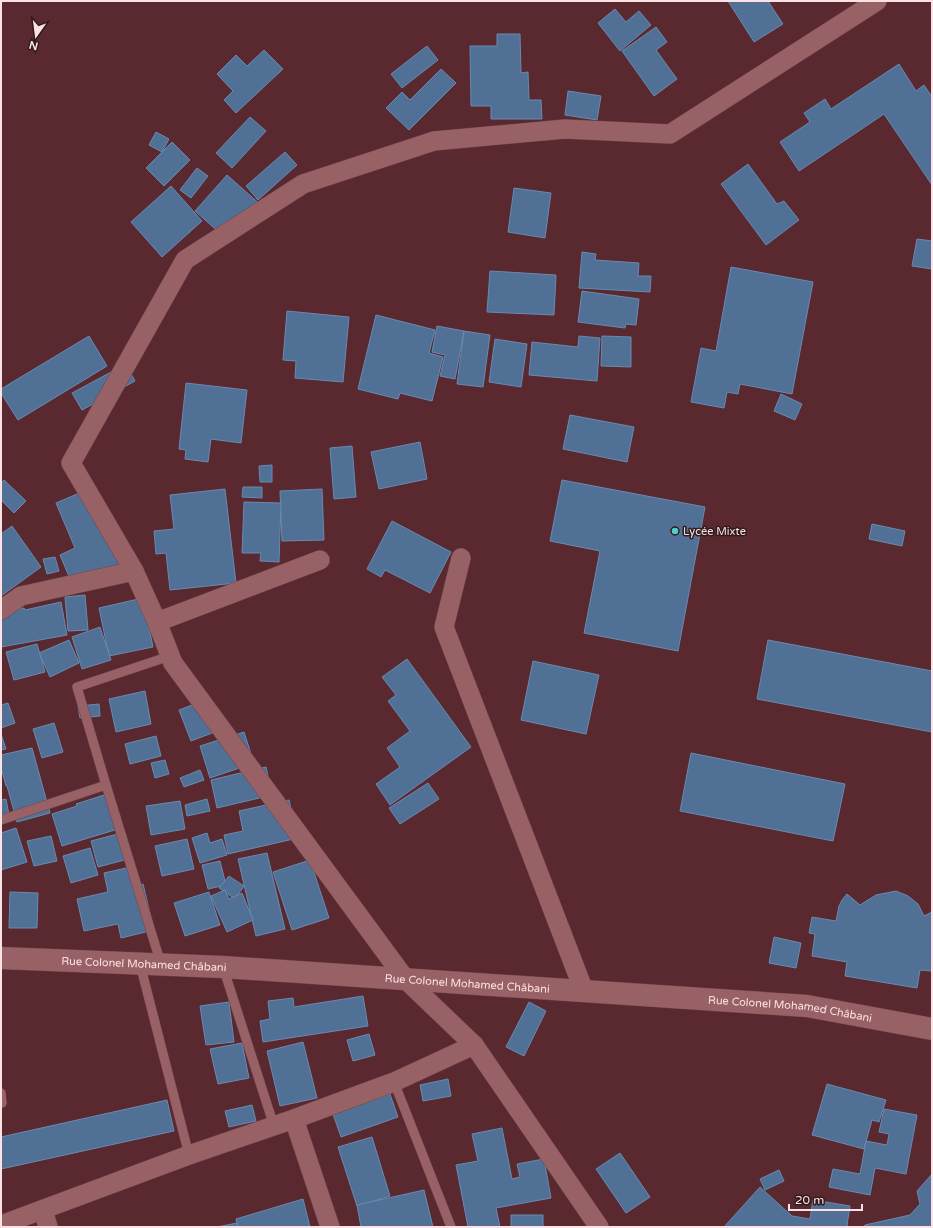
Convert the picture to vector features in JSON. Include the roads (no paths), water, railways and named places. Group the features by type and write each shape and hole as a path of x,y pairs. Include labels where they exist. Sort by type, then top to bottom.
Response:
{"main road":[{"name":"Rue Colonel Mohamed Châbani","path":"1,958 223,967 807,1006 932,1029"}],"street":[{"path":"599,1227 474,1045 406,980 173,663 134,570 71,463 185,260 303,184 434,140 565,130 670,134 877,1"},
{"path":"461,558 444,627 584,991"},
{"path":"157,622 320,560"},
{"path":"1,610 21,596 134,570"},
{"path":"1,1225 45,1218 189,1155 294,1119 394,1082 474,1045"},
{"path":"294,1119 330,1227"}],"lane":[{"path":"170,656 77,687 106,786 151,964 189,1155"},
{"path":"1,820 106,786"},
{"path":"223,967 274,1126"},
{"path":"394,1082 450,1227"},
{"path":"1,1093 2,1103"}],"place":[{"name":"Lycée Mixte","path":"675,531"}]}
